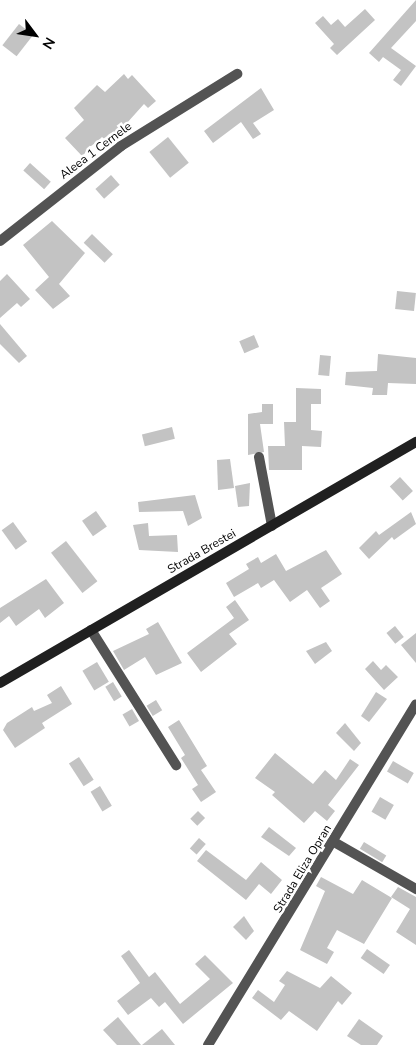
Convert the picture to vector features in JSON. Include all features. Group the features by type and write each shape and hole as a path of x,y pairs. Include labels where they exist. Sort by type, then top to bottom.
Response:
{"main road":[{"name":"Strada Brestei","path":"0,683 416,442"}],"street":[{"name":"Aleea 1 Cernele","path":"0,241 121,146 238,74"},
{"path":"259,457 272,526"},
{"path":"91,630 176,765"},
{"name":"Strada Eliza Opran","path":"208,1045 334,842 416,704"},
{"path":"334,842 416,889"}],"building":[{"path":"416,0 416,21 391,48 416,66 401,86 393,80 401,70 383,57 379,62 369,53"},
{"path":"365,9 375,20 337,55 330,48 334,44 315,23 323,16 331,25 338,19 345,27"},
{"path":"19,24 33,35 17,56 2,45"},
{"path":"124,74 128,79 132,75 156,101 148,108 144,104 109,143 102,137 82,156 65,138 84,120 74,108 97,85 105,92"},
{"path":"261,88 274,110 253,123 261,134 253,139 241,122 213,143 204,131"},
{"path":"168,137 189,163 170,178 149,152"},
{"path":"30,163 51,182 44,189 23,170"},
{"path":"111,175 120,185 104,199 95,189"},
{"path":"52,221 85,253 59,284 70,296 53,309 35,290 49,277 23,245"},
{"path":"92,234 113,254 105,263 84,243"},
{"path":"7,274 30,299 21,307 17,303 0,318 0,281"},
{"path":"397,291 416,293 414,311 395,309"},
{"path":"0,324 27,356 19,363 0,344"},
{"path":"254,335 259,347 244,353 239,341"},
{"path":"378,354 416,358 416,384 388,383 387,395 372,395 373,388 345,385 346,372 377,371"},
{"path":"320,355 331,356 329,376 318,375"},
{"path":"296,388 321,389 321,404 311,404 311,430 322,431 321,447 302,446 302,470 269,470 268,446 285,446 284,422 296,422"},
{"path":"262,404 273,404 273,424 260,424 264,452 248,455 248,414 262,412"},
{"path":"172,427 175,439 145,446 142,434"},
{"path":"230,459 234,488 218,490 217,460"},
{"path":"400,477 413,491 403,500 390,487"},
{"path":"250,483 249,506 238,507 235,486"},
{"path":"195,495 202,518 188,526 183,511 139,512 138,502"},
{"path":"96,511 107,527 93,536 82,521"},
{"path":"411,512 416,524 394,540 392,537 369,559 359,548 376,531 379,535"},
{"path":"13,522 27,541 16,550 2,530"},
{"path":"148,523 149,536 177,535 178,552 139,550 133,525"},
{"path":"66,541 97,581 82,593 51,553"},
{"path":"326,550 342,574 321,588 330,601 320,608 307,590 290,602 274,580 261,588 258,583 234,597 226,583 249,569 246,564 258,557 261,563 276,554 286,571"},
{"path":"46,579 64,603 45,618 39,609 16,626 9,616 0,623 0,608"},
{"path":"235,600 249,620 229,634 237,644 201,672 187,653 234,618 226,607"},
{"path":"158,622 182,663 156,675 145,657 124,670 113,651 149,634 146,629"},
{"path":"395,626 404,637 395,644 386,633"},
{"path":"416,633 416,663 401,645"},
{"path":"326,642 332,651 315,664 306,651"},
{"path":"373,661 381,670 386,665 398,677 384,690 365,669"},
{"path":"97,662 109,682 94,690 82,671"},
{"path":"113,682 122,697 114,701 105,687"},
{"path":"61,686 72,704 42,723 45,728 15,748 3,730 7,723 32,707 34,711 52,703 47,695"},
{"path":"376,692 387,699 369,722 361,716"},
{"path":"156,700 162,710 153,716 147,706"},
{"path":"132,709 139,721 129,727 122,714"},
{"path":"179,720 207,766 201,770 216,792 201,802 192,789 198,785 181,758 185,755 168,727"},
{"path":"345,723 361,743 354,751 336,733"},
{"path":"275,753 313,784 325,770 336,780 350,759 359,765 328,805 335,811 327,821 315,811 304,823 272,795 275,792 255,778"},
{"path":"79,757 94,780 84,786 69,764"},
{"path":"393,761 414,773 408,783 387,771"},
{"path":"100,786 112,806 102,811 91,792"},
{"path":"380,797 394,805 385,820 372,812"},
{"path":"198,811 205,818 197,826 190,819"},
{"path":"269,827 296,848 289,856 261,837"},
{"path":"199,838 206,844 197,854 190,849"},
{"path":"364,842 386,855 382,862 360,849"},
{"path":"206,850 246,880 261,862 282,880 271,894 259,884 246,900 197,861"},
{"path":"321,877 353,894 362,880 392,898 364,944 337,930 327,948 334,952 327,964 300,950 325,891 316,886"},
{"path":"398,887 416,897 416,945 396,932 410,909 391,897"},
{"path":"244,916 254,931 246,940 233,927"},
{"path":"367,949 390,965 384,974 361,958"},
{"path":"129,950 149,977 155,972 180,1004 210,979 195,964 205,955 233,983 183,1024 165,1002 159,1007 151,998 128,1015 117,1001 140,983 121,956"},
{"path":"287,971 320,988 331,976 352,993 342,1005 338,1001 317,1031 289,1011 281,1020 252,998 258,990 274,1002 285,985 279,981"},
{"path":"118,1017 141,1045 117,1045 103,1030"},
{"path":"359,1019 383,1036 377,1045 361,1045 347,1036"},
{"path":"162,1029 175,1045 142,1045"}]}
